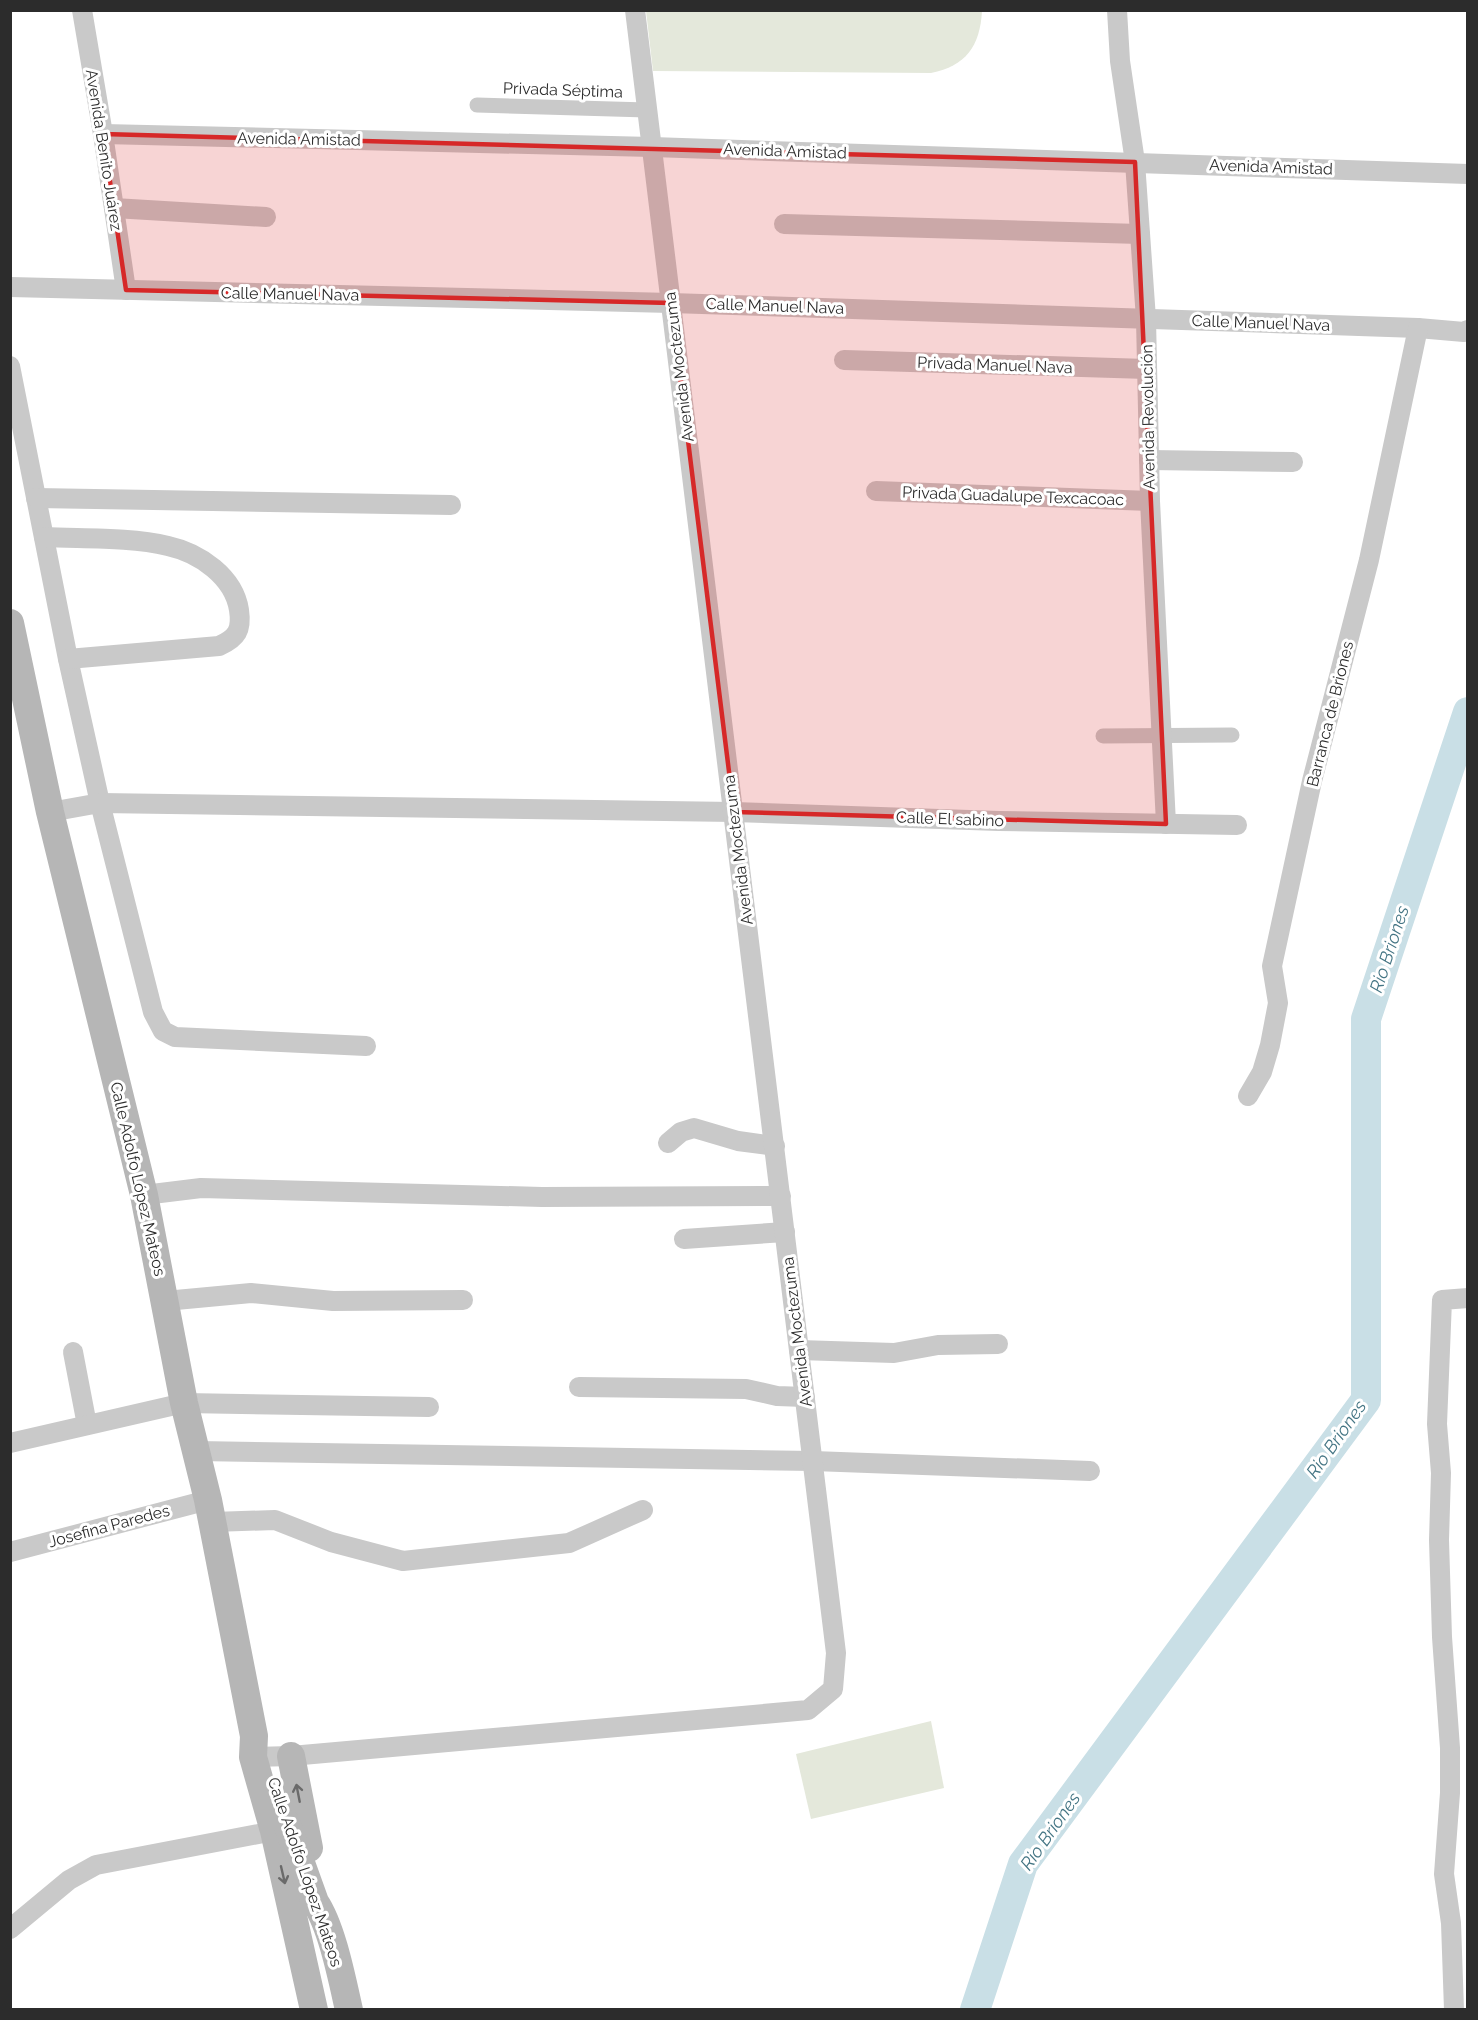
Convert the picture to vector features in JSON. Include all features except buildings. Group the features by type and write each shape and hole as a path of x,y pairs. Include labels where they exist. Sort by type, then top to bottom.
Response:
{"main road":[{"name":"Calle Adolfo López Mateos","path":"10,623 50,812 144,1196 184,1403 266,1751 315,1902 322,1912 343,1980 349,2010"},
{"name":"Calle Adolfo López Mateos","path":"266,1751 274,1831 311,1996"},
{"path":"311,1996 343,1980"}],"street":[{"name":"Avenida Benito Juárez","path":"82,10 126,290"},
{"name":"Avenida Moctezuma","path":"266,1751 808,1710 833,1689 836,1653 635,10"},
{"name":"Avenida Revolución","path":"1117,10 1120,61 1135,162 1146,319 1149,501 1166,824"},
{"name":"Privada Séptima","path":"477,105 647,111"},
{"name":"Avenida Amistad","path":"103,134 652,147 1467,174"},
{"path":"114,208 266,217"},
{"path":"784,224 1140,234"},
{"name":"Calle Manuel Nava","path":"10,287 671,303 1418,328 1464,332 1467,330"},
{"name":"Barranca de Briones","path":"1248,1096 1262,1072 1270,1045 1278,1003 1272,966 1312,781 1369,560 1418,328"},
{"name":"Privada Manuel Nava","path":"844,360 1147,369"},
{"path":"10,366 68,659 100,803 153,1012 163,1031 175,1037 366,1046"},
{"path":"1149,460 1293,462"},
{"name":"Privada Guadalupe Texcacoac","path":"876,491 1149,501"},
{"path":"36,498 451,505"},
{"path":"44,537 116,540 169,546 198,557 223,576 235,594 239,613 238,630 232,640 219,646 68,659"},
{"path":"1103,736 1232,735"},
{"name":"Calle El sabino","path":"50,812 100,803 734,812 1237,825"},
{"path":"668,1143 681,1132 694,1128 738,1141 774,1146"},
{"path":"144,1196 201,1188 542,1197 781,1196"},
{"path":"684,1239 785,1232"},
{"path":"165,1301 251,1293 333,1301 463,1300"},
{"path":"1454,2010 1450,1923 1444,1874 1450,1793 1450,1748 1441,1615 1439,1540 1441,1473 1437,1424 1442,1300 1467,1298"},
{"path":"799,1350 894,1353 938,1345 998,1344"},
{"path":"73,1352 87,1425"},
{"path":"579,1387 746,1389 777,1396 805,1398"},
{"path":"10,1443 184,1403 429,1407"},
{"path":"197,1451 813,1461 1090,1471"},
{"name":"Josefina Paredes","path":"10,1552 210,1511 275,1520 331,1542 403,1561 569,1543 643,1510"},
{"path":"10,1929 69,1880 96,1865 274,1831"}],"highlighted area":[{"path":"103,134 1135,162 1166,824 734,812 671,303 126,290"}],"shaded area":[{"path":"646,10 982,11 978,34 969,52 953,65 931,73 653,71"},
{"path":"931,1721 944,1788 811,1819 796,1754"}],"waterway":[{"name":"Rio Briones","path":"975,2010 1023,1864 1366,1400 1366,1019 1468,712"}]}
